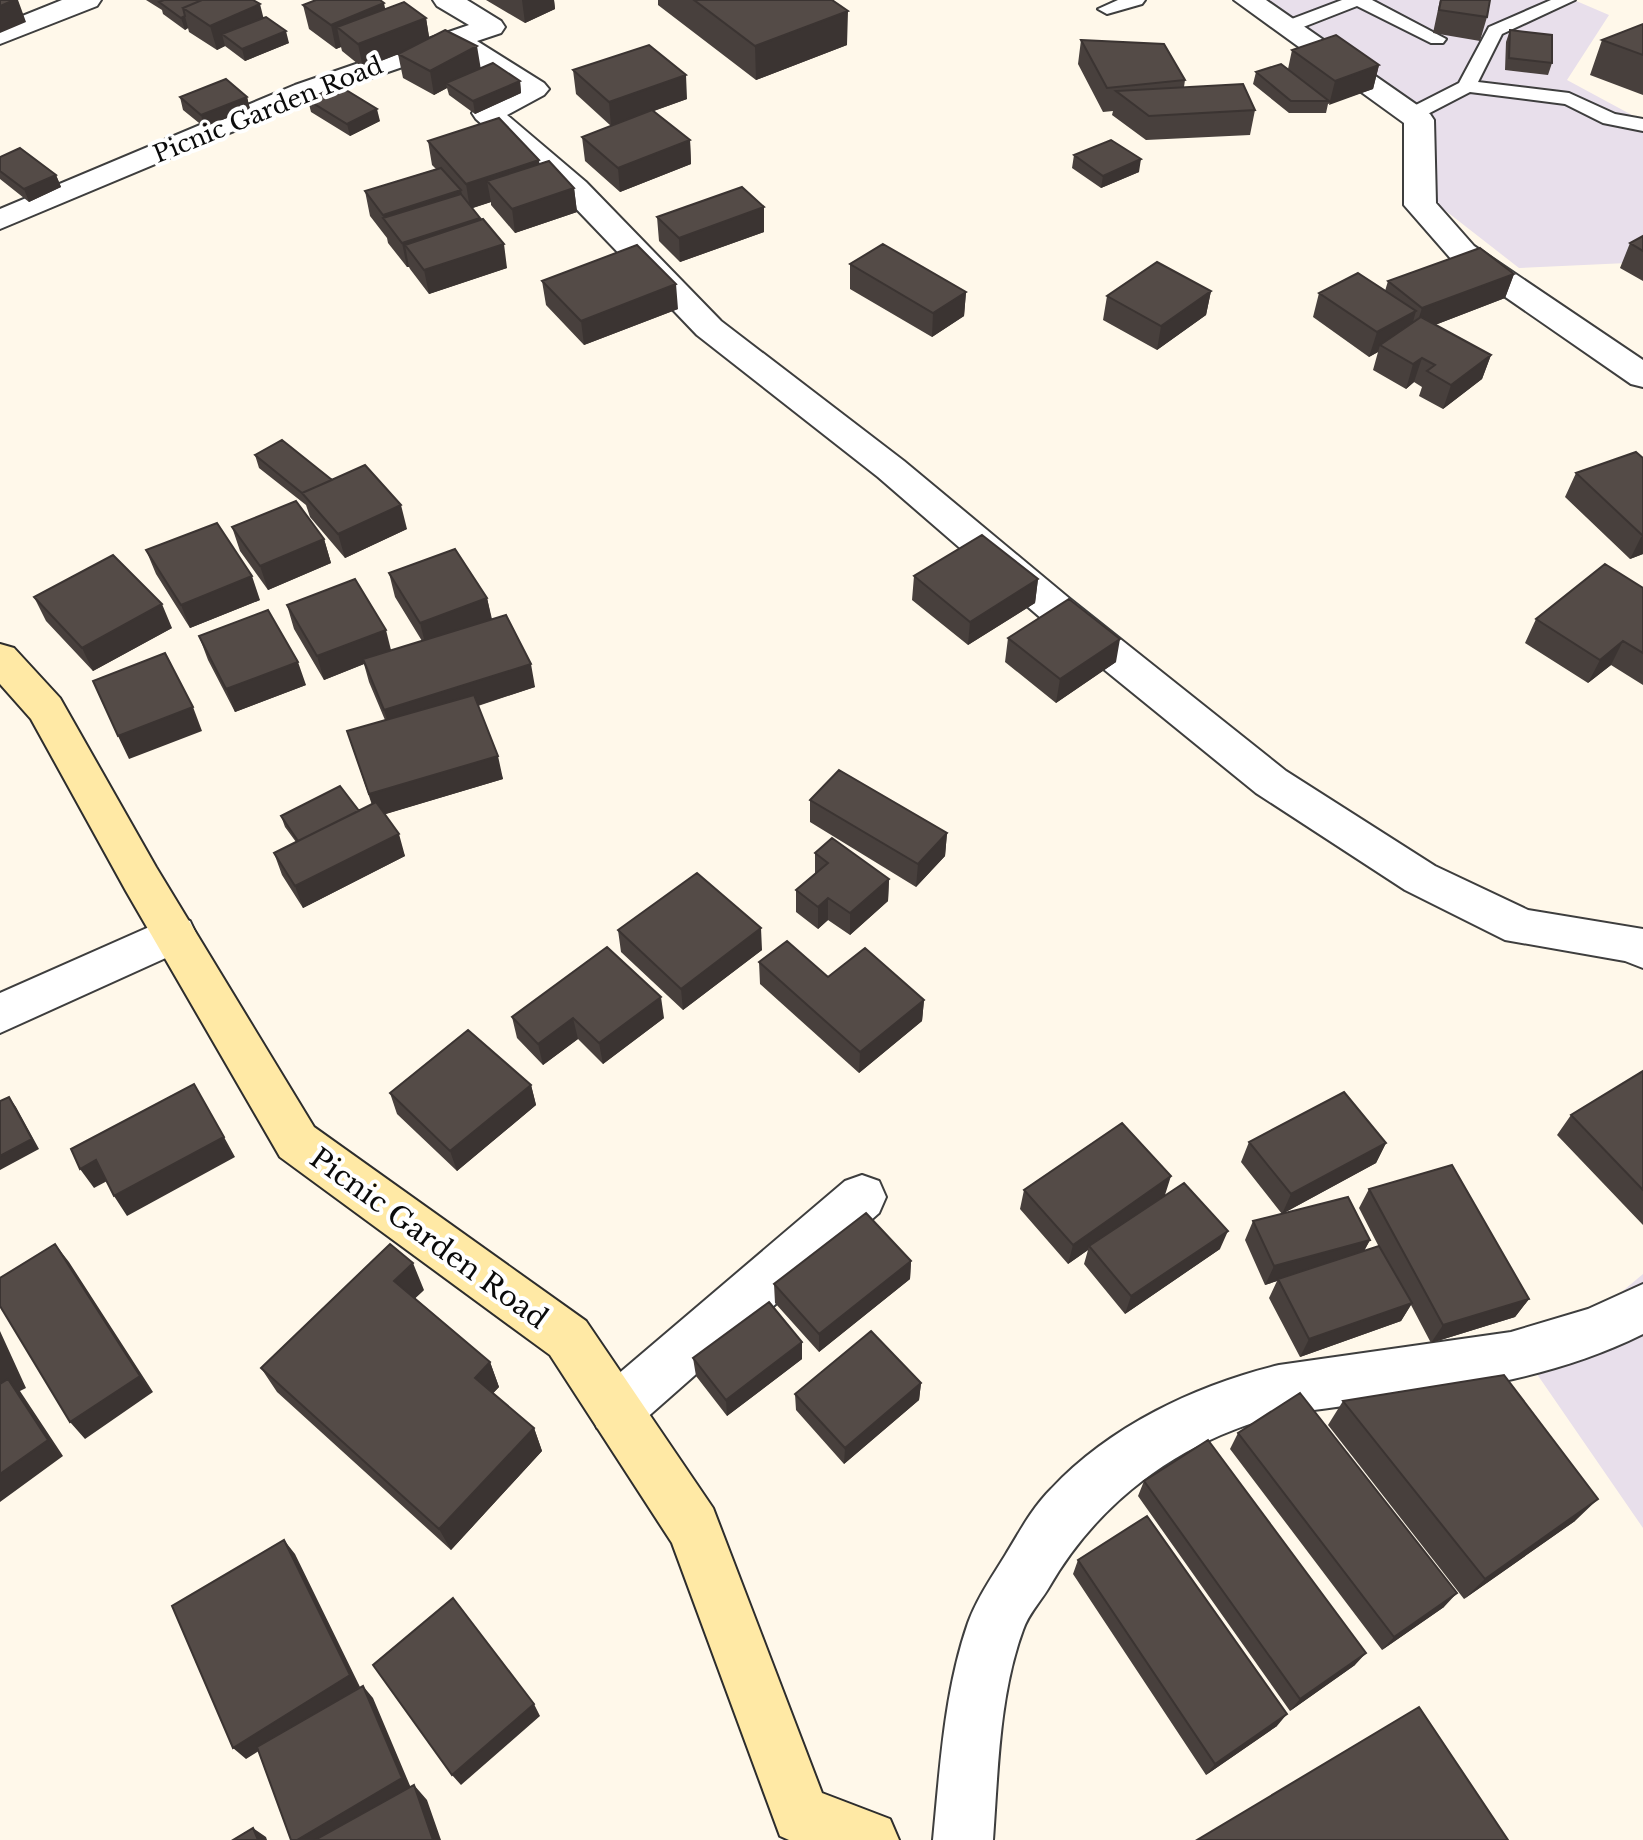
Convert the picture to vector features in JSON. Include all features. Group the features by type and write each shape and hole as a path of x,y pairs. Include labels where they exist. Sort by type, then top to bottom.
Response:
{"main road":[{"name":"Picnic Garden Road","path":"0,658 46,709 297,1142 568,1338 694,1527 805,1827"},
{"path":"805,1827 869,1840"}],"street":[{"path":"0,35 87,0"},
{"name":"Picnic Garden Road","path":"0,220 305,91 491,27 447,0"},
{"path":"1248,0 1419,120 1420,205 1463,253 1643,376"},
{"path":"454,39 534,89 487,113 575,189 709,328 891,469 1056,609 1271,782 1420,878 1521,927 1636,945 1643,950"},
{"path":"0,1014 174,934"},
{"path":"616,1410 862,1197"},
{"path":"963,1840 972,1735 996,1622 1053,1529 1109,1473 1162,1435 1276,1390 1504,1360 1576,1340 1643,1308"}],"lane":[{"path":"1107,9 1136,0"},
{"path":"1287,27 1358,0 1437,39"},
{"path":"1467,86 1495,31 1566,0"},
{"path":"1411,115 1467,86 1569,99 1610,119 1643,125"}],"shaded area":[{"path":"1265,0 1574,0 1609,15 1567,80 1643,121 1643,252 1627,263 1519,268 1433,201 1436,122"},
{"path":"1643,1274 1643,1528 1521,1351 1599,1311"}],"building":[{"path":"0,0 14,0 0,6"},
{"path":"202,0 183,8 185,16 181,18 159,2"},
{"path":"202,0 253,0 260,4 210,26 183,8"},
{"path":"316,0 380,0 384,3 331,25 303,5"},
{"path":"694,0 832,0 848,11 755,46"},
{"path":"1441,0 1490,0 1487,17 1439,10"},
{"path":"404,2 426,18 358,44 337,27"},
{"path":"266,17 286,31 242,49 222,34"},
{"path":"1643,24 1643,55 1602,40"},
{"path":"445,30 477,46 430,71 398,54"},
{"path":"1510,30 1552,35 1552,63 1509,58"},
{"path":"1336,35 1379,65 1335,81 1292,50"},
{"path":"1081,40 1164,44 1185,80 1107,88"},
{"path":"649,45 686,75 609,102 573,70"},
{"path":"493,63 520,81 473,101 446,83"},
{"path":"1281,64 1329,101 1291,101 1256,72"},
{"path":"226,79 247,97 201,115 180,97"},
{"path":"1243,84 1255,110 1149,116 1116,91"},
{"path":"338,85 377,109 347,124 308,100"},
{"path":"652,110 690,140 618,168 582,137"},
{"path":"499,118 539,160 466,184 428,141"},
{"path":"1111,140 1141,159 1103,176 1074,155"},
{"path":"20,148 56,175 24,189 0,171 0,157"},
{"path":"549,161 574,188 512,209 487,181"},
{"path":"441,168 461,190 383,215 365,191"},
{"path":"742,187 764,207 679,238 657,217"},
{"path":"461,194 480,218 402,243 383,218"},
{"path":"483,219 504,244 424,270 405,245"},
{"path":"1643,236 1643,251 1630,243"},
{"path":"883,244 966,292 933,313 850,264"},
{"path":"637,245 676,284 581,321 542,281"},
{"path":"1480,248 1514,274 1422,308 1388,281"},
{"path":"1157,262 1211,291 1161,326 1107,296"},
{"path":"1358,273 1416,311 1377,332 1319,293"},
{"path":"1421,317 1491,355 1451,385 1427,371 1435,365 1422,358 1413,364 1380,345"},
{"path":"282,440 332,480 302,493 255,455"},
{"path":"1636,452 1643,458 1642,535 1576,473"},
{"path":"365,465 401,505 338,534 302,493"},
{"path":"296,501 324,539 260,566 232,527"},
{"path":"217,523 252,576 181,605 146,550"},
{"path":"982,535 1038,579 970,622 914,576"},
{"path":"455,549 487,598 420,623 389,573"},
{"path":"113,555 162,604 82,648 34,597"},
{"path":"1605,564 1643,588 1643,653 1623,641 1600,660 1536,619"},
{"path":"355,579 386,630 317,656 287,605"},
{"path":"1069,599 1120,639 1060,679 1008,638"},
{"path":"268,610 298,662 226,689 199,636"},
{"path":"506,615 531,664 384,710 363,659"},
{"path":"165,653 193,707 118,736 93,681"},
{"path":"474,695 498,756 369,794 347,731"},
{"path":"839,770 947,833 918,864 810,800"},
{"path":"340,786 359,811 298,841 281,816"},
{"path":"376,802 399,834 295,886 274,853"},
{"path":"832,838 889,879 850,913 828,898 818,907 796,890 828,863 815,853"},
{"path":"697,873 761,928 681,989 618,930"},
{"path":"787,941 828,977 865,948 924,1000 860,1052 759,962"},
{"path":"607,947 661,997 599,1043 573,1018 538,1044 512,1017"},
{"path":"468,1030 531,1085 450,1151 390,1093"},
{"path":"1643,1071 1643,1190 1571,1115"},
{"path":"194,1084 224,1137 114,1196 96,1160 80,1169 71,1149"},
{"path":"1344,1092 1386,1143 1291,1194 1249,1142"},
{"path":"9,1097 32,1139 0,1156 0,1101"},
{"path":"1122,1123 1171,1176 1073,1245 1024,1190"},
{"path":"1452,1165 1529,1299 1443,1325 1369,1189"},
{"path":"1184,1183 1228,1231 1131,1296 1089,1246"},
{"path":"1348,1197 1370,1240 1274,1266 1253,1221"},
{"path":"866,1213 911,1261 819,1334 774,1284"},
{"path":"55,1244 140,1376 70,1422 0,1306 0,1278"},
{"path":"390,1244 413,1263 394,1281 490,1362 475,1378 534,1428 439,1529 261,1368"},
{"path":"1379,1246 1412,1303 1309,1339 1278,1279"},
{"path":"769,1302 802,1342 726,1400 693,1358"},
{"path":"871,1331 921,1383 845,1448 795,1394"},
{"path":"1504,1375 1598,1499 1485,1579 1343,1401"},
{"path":"8,1379 48,1440 0,1474 0,1384"},
{"path":"1300,1393 1457,1593 1394,1637 1238,1433"},
{"path":"1208,1440 1366,1653 1300,1699 1144,1481"},
{"path":"1147,1516 1287,1714 1215,1764 1078,1560"},
{"path":"284,1540 350,1675 233,1748 172,1606"},
{"path":"453,1598 534,1704 452,1775 373,1665"},
{"path":"363,1686 402,1778 297,1840 291,1840 257,1747"},
{"path":"1419,1707 1508,1840 1197,1840"},
{"path":"414,1785 433,1840 315,1840"},
{"path":"253,1828 258,1840 233,1840"}]}
